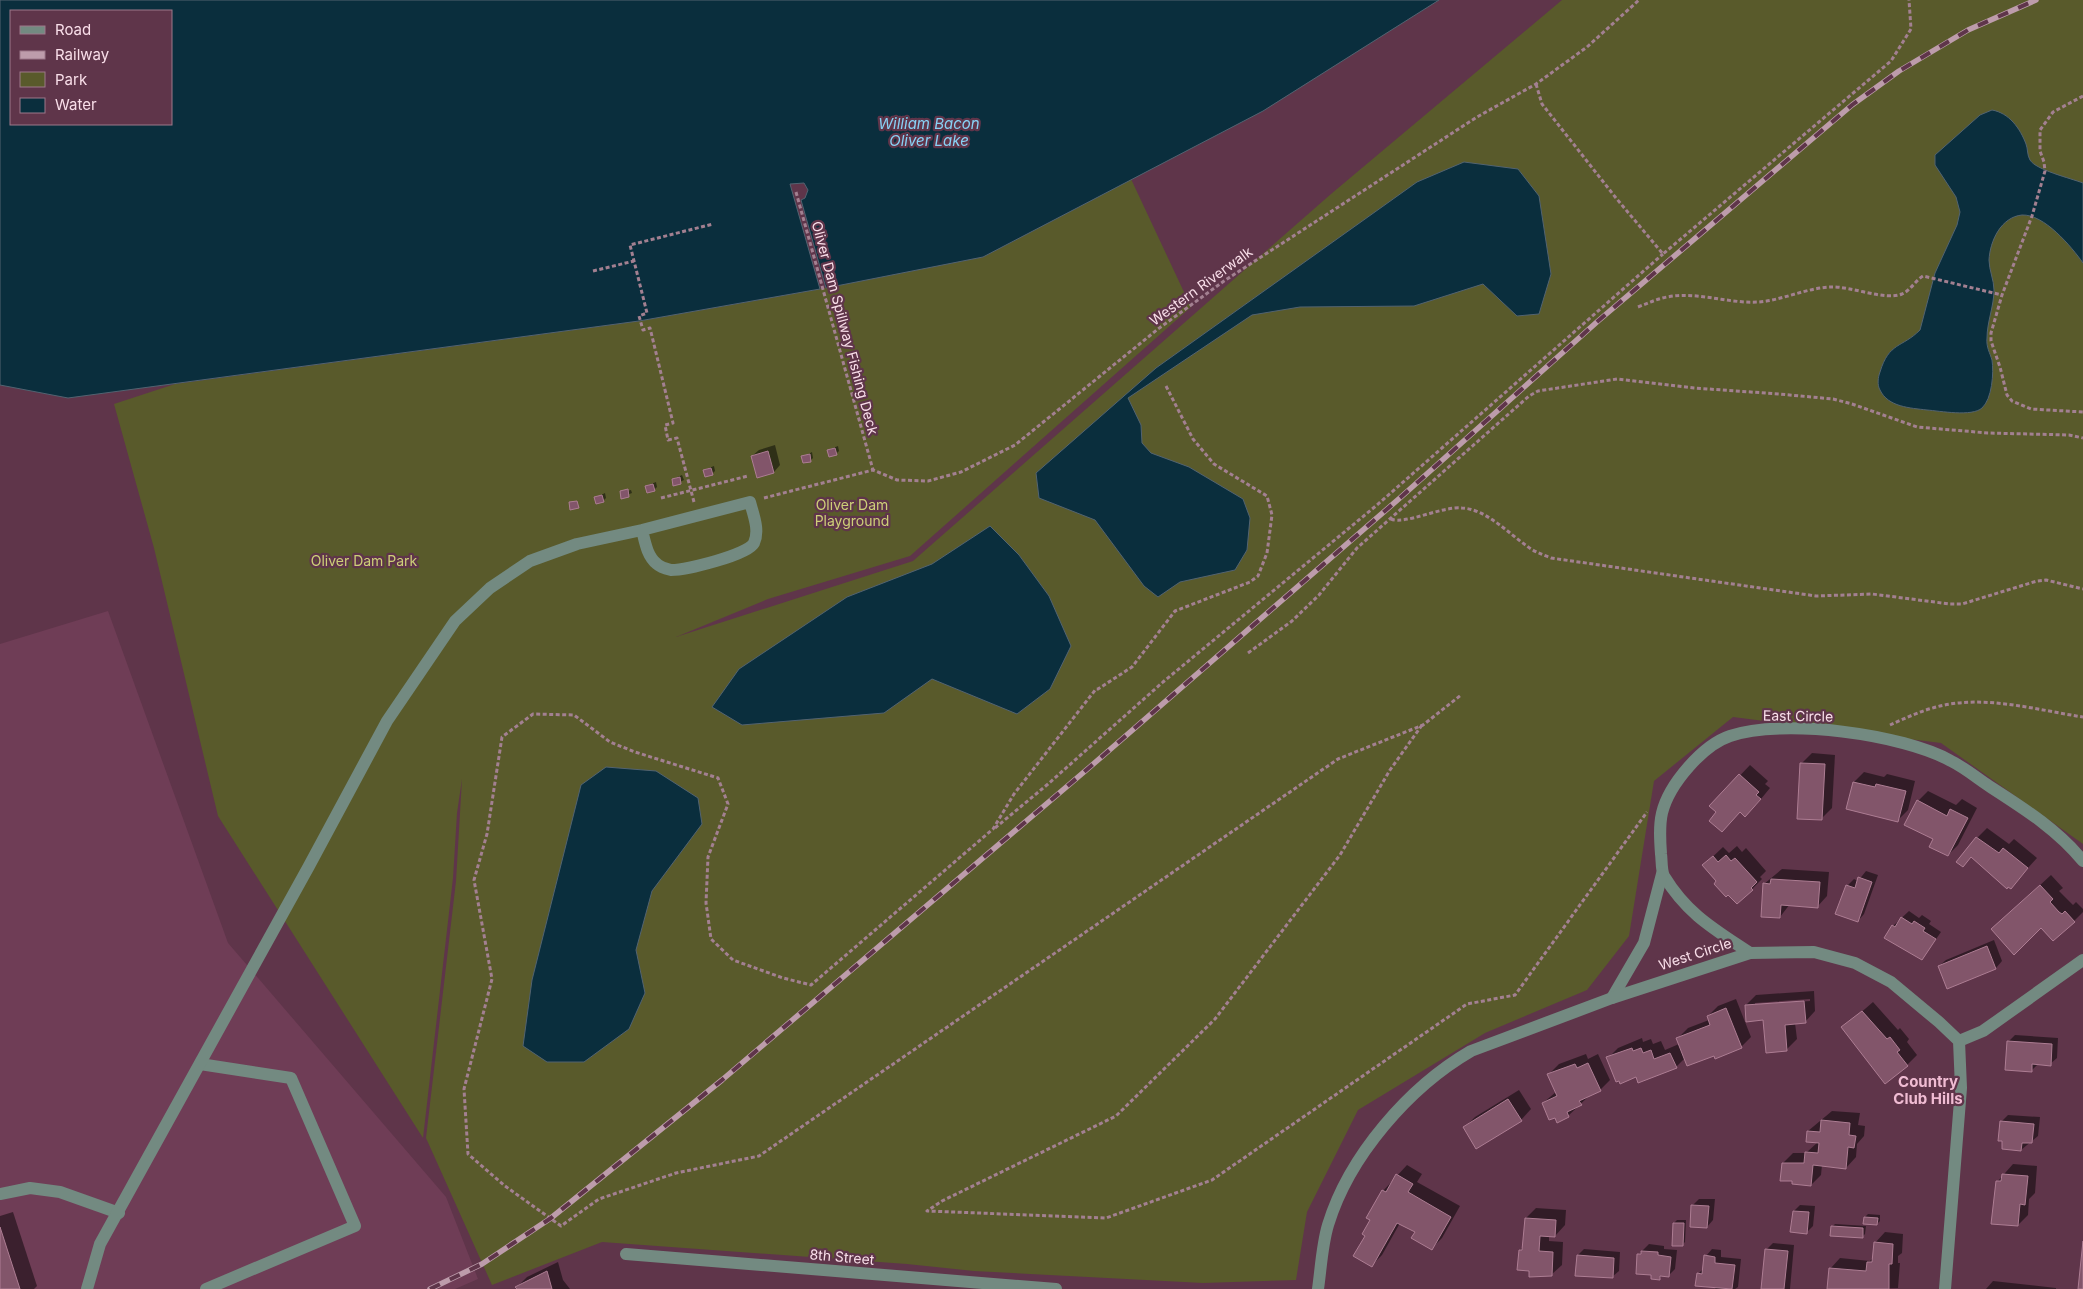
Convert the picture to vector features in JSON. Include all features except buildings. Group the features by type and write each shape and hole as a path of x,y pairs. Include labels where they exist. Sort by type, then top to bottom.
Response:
{"street":[{"path":"87,1289 100,1244 119,1213 387,721 455,621 490,588 530,561 577,544 642,530 750,502 757,532 754,544 744,552 683,569 669,570 657,565 648,553 642,530"},
{"name":"East Circle","path":"1612,998 1644,943 1662,874 1660,833 1662,811 1682,775 1710,746 1729,736 1766,728 1810,728 1878,738 1918,748 1951,761 2054,830 2083,860"},
{"path":"1662,874 1691,912 1750,953"},
{"name":"West Circle","path":"1318,1289 1328,1227 1353,1168 1393,1116 1419,1088 1454,1061 1471,1051 1612,998 1750,953 1814,952 1855,963 1891,982 1939,1022 1959,1042"},
{"path":"1945,1289 1961,1088 1959,1042 1983,1031 2083,960"},
{"path":"200,1064 291,1078 355,1226 206,1289"},
{"path":"0,1194 30,1188 60,1192 119,1213"},
{"name":"8th Street","path":"626,1254 1056,1289"}],"path":[{"name":"Western Riverwalk","path":"873,470 897,480 928,481 961,472 1015,445 1158,330 1224,281 1476,117 1536,84 1587,47 1639,0"},
{"path":"1423,725 1338,759 758,1156 676,1173 599,1199 561,1226 505,1186 468,1154 464,1089 492,979 474,880 486,834 502,737 533,714 574,715 610,742 635,752 718,778 728,804 708,857 706,902 711,939 733,960 783,978 811,985 1048,784 1163,682 1384,498 1663,254 1892,61 1911,29 1909,0"},
{"path":"1536,84 1542,104 1663,254"},
{"path":"2083,96 2053,112 2040,130 2040,151 2044,162 2044,171 2032,216 2002,295 1991,334 1991,342 2007,395 2019,405 2031,409 2083,412"},
{"name":"Oliver Dam Spillway Fishing Deck","path":"796,192 873,470"},
{"path":"697,515 677,438 668,440 665,425 673,422 650,328 643,330 639,316 647,314 630,245 713,224"},
{"path":"594,271 634,262"},
{"path":"1638,307 1666,297 1679,296 1740,302 1762,302 1829,287 1848,288 1882,296 1893,296 1902,294 1922,276 2002,295"},
{"path":"1248,653 1292,621 1319,595 1357,548 1529,396 1538,391 1617,379 1694,388 1833,399 1917,428 1988,433 2069,435 2083,438"},
{"path":"993,830 1014,794 1096,689 1132,667 1175,611 1250,582 1258,576 1262,567 1270,535 1272,515 1267,496 1214,464 1193,439 1166,386"},
{"path":"750,502 873,470"},
{"path":"661,498 748,476"},
{"path":"1391,519 1400,520 1446,508 1464,508 1478,512 1526,546 1551,558 1816,596 1872,594 1962,604 2046,580 2083,589"},
{"path":"1461,695 1423,725 1390,770 1340,855 1215,1019 1116,1116 942,1201 927,1211 1106,1218 1212,1180 1467,1004 1515,996 1649,810"},
{"path":"1878,738 1882,729 1910,716 1939,706 1965,702 2002,704 2083,717"}],"shaded area":[{"path":"108,611 228,943 446,1197 478,1279 455,1289 0,1289 0,644"}],"green space":[{"path":"1562,0 2083,0 2083,844 1941,743 1733,717 1654,781 1629,936 1587,990 1485,1033 1358,1110 1307,1212 1296,1280 1203,1283 974,1271 907,1264 602,1242 492,1285 426,1138 456,881 462,779 457,813 453,878 423,1138 218,816 154,548 114,404 175,384 639,321 820,289 983,257 1131,179 1191,307 910,556 768,599 676,637 913,561 1331,194"}],"water":[{"name":"William Bacon Oliver Lake","path":"0,0 1439,0 1263,111 983,257 826,288 801,200 805,198 808,190 804,183 790,184 820,289 639,321 68,398 0,385"},
{"path":"1992,110 2004,114 2021,132 2029,158 2033,164 2083,183 2083,263 2072,248 2048,225 2030,216 2022,215 2008,220 1994,238 1989,260 1994,290 1987,341 1993,372 1992,386 1988,399 1982,408 1977,411 1964,413 1900,406 1888,400 1880,390 1878,386 1879,374 1892,350 1920,330 1935,273 1957,225 1960,212 1956,197 1935,165 1935,155 1980,115"},
{"path":"1464,162 1518,169 1539,196 1551,274 1539,314 1517,316 1483,284 1414,306 1300,307 1252,315 1128,398 1141,425 1142,443 1151,453 1189,467 1243,499 1250,518 1247,550 1235,570 1180,582 1158,597 1144,586 1095,520 1039,498 1036,473 1156,368 1417,182"},
{"path":"990,526 1019,555 1049,596 1071,646 1050,689 1017,714 932,679 884,713 742,725 712,707 739,669 847,597 932,564"},
{"path":"606,767 656,771 698,798 702,824 652,891 636,950 645,993 629,1029 584,1062 547,1062 523,1046 532,980 581,785"}],"railway":[{"path":"430,1289 482,1264 551,1218 722,1080 1091,766 1401,497 1598,321 1852,105 1899,71 1968,30 2036,0"}],"district":[{"name":"Country Club Hills","path":"1928,1090"}],"park label":[{"name":"Oliver Dam Playground","path":"852,514"},
{"name":"Oliver Dam Park","path":"364,561"}]}
